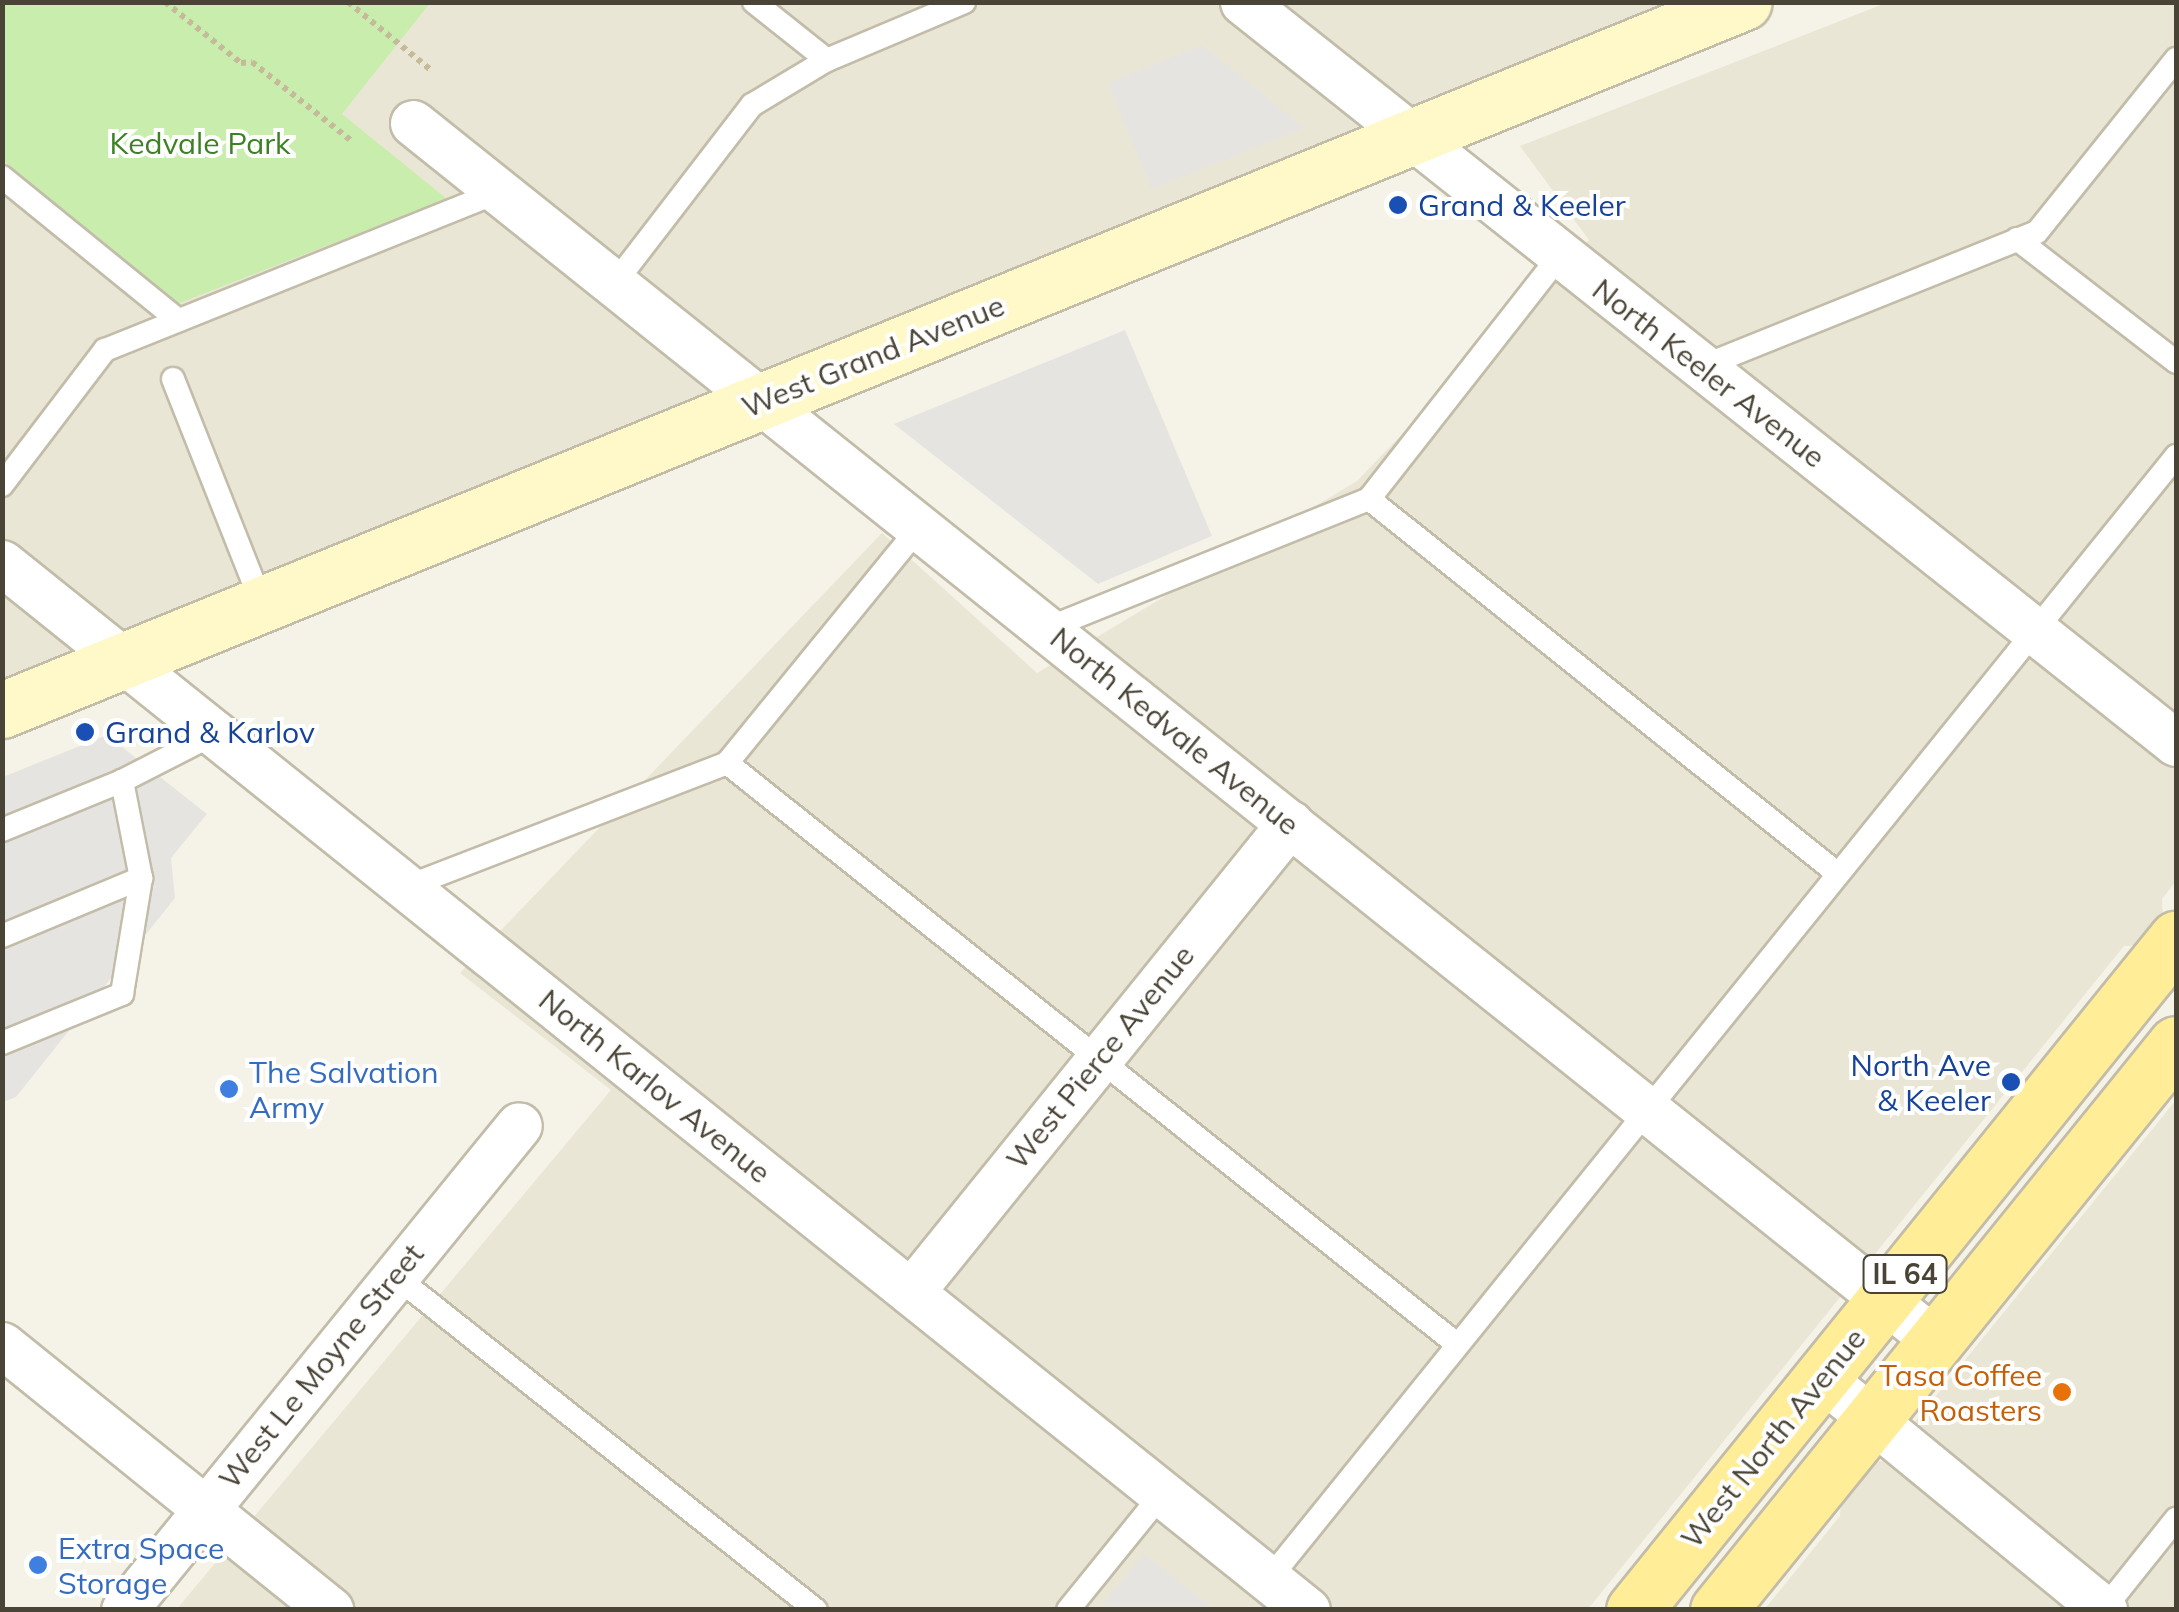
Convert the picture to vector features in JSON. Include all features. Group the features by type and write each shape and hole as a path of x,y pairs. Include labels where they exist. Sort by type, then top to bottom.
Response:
{"main road":[{"name":"West Grand Avenue","path":"2,710 1744,2"},
{"name":"West North Avenue","path":"1634,1610 2176,940"},
{"name":"IL 64","path":"1718,1610 2176,1044"}],"street":[{"name":"North Keeler Avenue","path":"1268,10 1413,137 2176,743"},
{"name":"North Kedvale Avenue","path":"413,123 1936,1341"},
{"name":"North Karlov Avenue","path":"2,562 1307,1610"},
{"name":"West Pierce Avenue","path":"910,1292 1290,824"},
{"name":"West Le Moyne Street","path":"124,1610 519,1125"},
{"path":"2,1345 331,1610"},
{"path":"1822,1378 2103,1609"}],"lane":[{"path":"754,2 827,60"},
{"path":"614,284 752,105 827,60 964,2"},
{"path":"1701,367 2037,232 2176,59"},
{"path":"2,177 178,320"},
{"path":"2,485 105,350 500,191"},
{"path":"2018,239 2176,362"},
{"path":"1048,628 1370,499 1560,255"},
{"path":"173,379 262,604"},
{"path":"1269,1578 2176,456"},
{"path":"1370,499 1838,874"},
{"path":"406,886 727,763 920,526"},
{"path":"2,830 122,781 216,733"},
{"path":"727,763 1458,1345"},
{"path":"2,1043 122,994 141,878 122,781"},
{"path":"2,936 141,878"},
{"path":"395,1276 816,1610"},
{"path":"1068,1610 1162,1494"},
{"path":"2103,1609 2176,1519"}],"path":[{"path":"165,2 241,64 252,62 353,142"},
{"path":"348,2 432,71"}],"shaded area":[{"path":"3,3 1669,3 3,678"},
{"path":"1886,3 2176,3 2176,881 2162,899 2163,919 2142,945 2124,946 1588,1609 176,1610 611,1090 460,973 882,533 1037,673 1357,481 1589,240 1520,146"},
{"path":"1202,45 1304,128 1152,189 1108,83"},
{"path":"1125,330 1212,536 1098,584 894,424"},
{"path":"107,735 207,814 171,858 175,898 16,1097 3,1102 3,777"},
{"path":"2176,1100 2176,1609 1764,1610 1840,1516 1841,1500 1870,1462 1883,1461"},
{"path":"1144,1554 1214,1609 1099,1609"}],"green space":[{"name":"Kedvale Park","path":"2,3 430,3 342,114 447,199 177,304 3,160"}],"place":[{"name":"Grand & Keeler","path":"1398,205"},
{"name":"Grand & Karlov","path":"85,732"},
{"name":"North Ave & Keeler","path":"2011,1082"},
{"name":"The Salvation Army","path":"229,1089"},
{"name":"Tasa Coffee Roasters","path":"2062,1392"},
{"name":"Extra Space Storage","path":"38,1565"}]}
